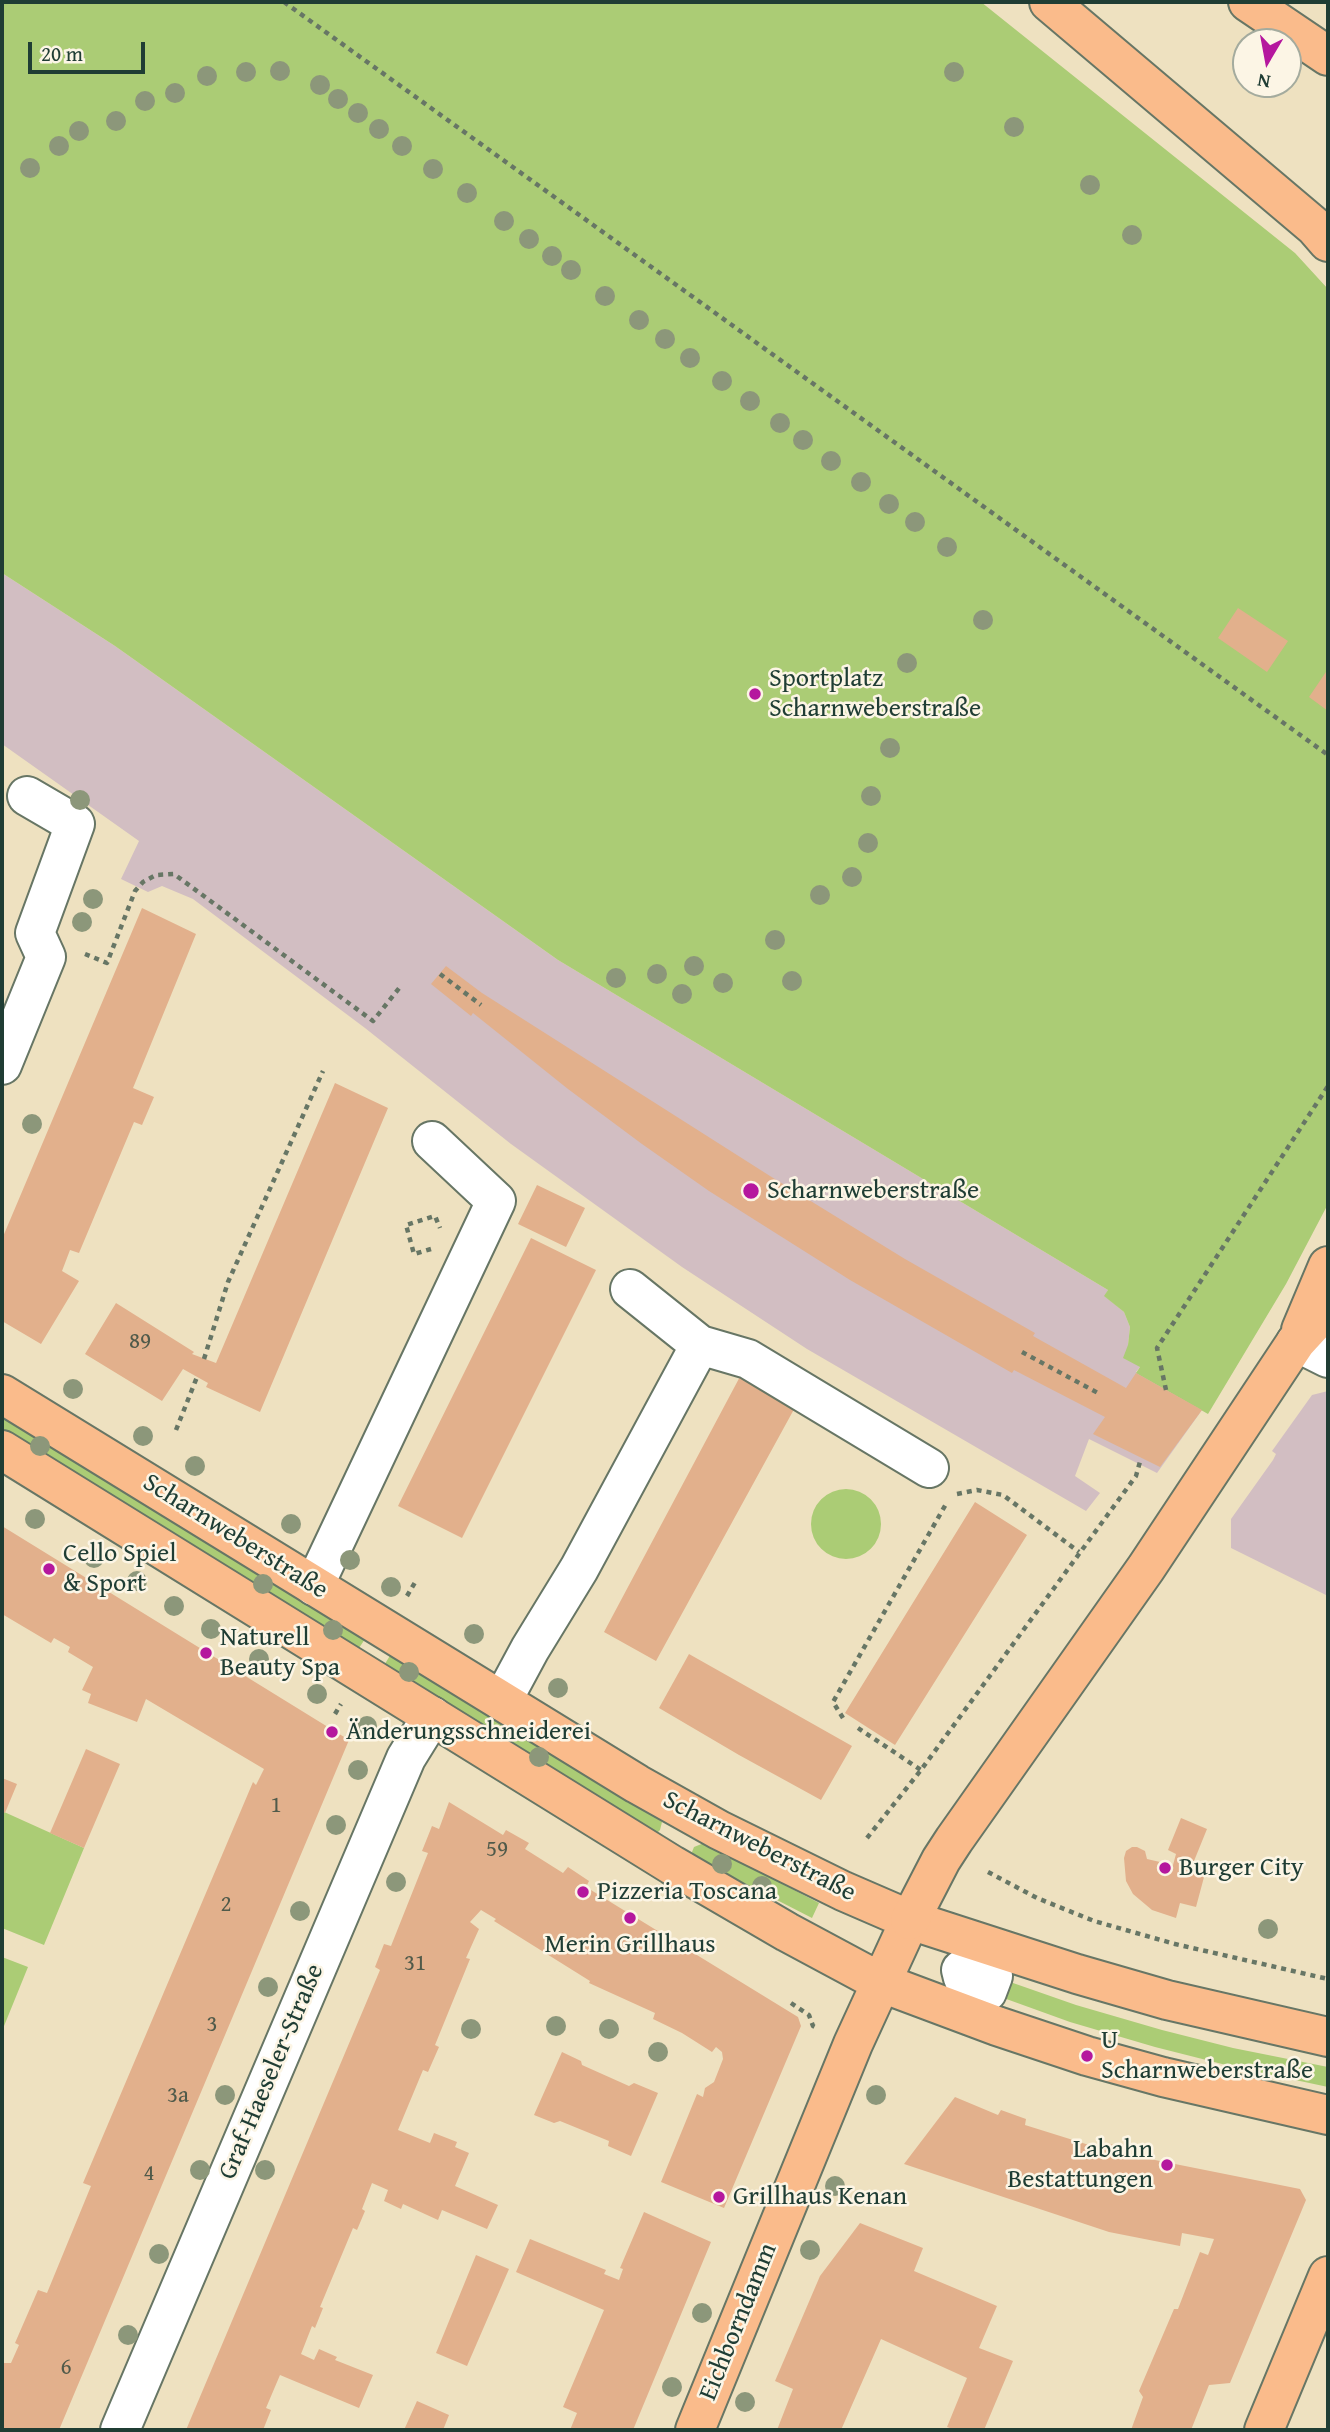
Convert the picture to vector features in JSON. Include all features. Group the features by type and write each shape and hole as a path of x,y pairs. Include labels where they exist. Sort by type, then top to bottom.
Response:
{"main road":[{"path":"1049,2 1315,227 1328,242"},
{"path":"1248,2 1328,56"},
{"path":"1312,1350 1328,1266"},
{"path":"882,1983 910,1920 954,1840 1146,1568 1312,1350 1328,1307"},
{"name":"Scharnweberstraße","path":"2,1394 637,1784 719,1830 843,1891 910,1920 1004,1952 1167,2000 1328,2037"},
{"name":"Scharnweberstraße","path":"2,1450 684,1872 882,1983 1087,2056 1163,2077 1328,2115"},
{"name":"Eichborndamm","path":"695,2430 853,2044 882,1983"},
{"path":"1264,2430 1328,2276"}],"street":[{"path":"2,1065 75,824 27,796"},
{"path":"314,1586 457,1250 496,1201 432,1141"},
{"path":"629,1289 701,1345 748,1359 929,1468"},
{"path":"502,1701 579,1569 701,1345"},
{"name":"Graf-Haeseler-Straße","path":"120,2430 406,1758 432,1716"}],"path":[{"path":"284,2 1328,755"},
{"path":"40,945 107,963 135,891 143,881 156,875 174,874 373,1021 400,987"},
{"path":"440,974 481,1005"},
{"path":"204,1359 228,1282 323,1072"},
{"path":"1166,1390 1157,1348 1328,1086"},
{"path":"436,1216 457,1250 414,1255 406,1225 436,1216"},
{"path":"1022,1352 1098,1393"},
{"path":"176,1430 197,1377"},
{"path":"867,1838 921,1770 1136,1476 1141,1458"},
{"path":"843,1718 833,1702 943,1507 955,1494 977,1489 1003,1495 1080,1552"},
{"path":"858,1728 921,1770"},
{"path":"988,1872 1037,1898 1094,1921 1213,1953 1328,1979"},
{"path":"791,2003 810,2015 813,2026 824,2031"}],"shaded area":[{"path":"2,573 115,646 558,960 1108,1290 1105,1296 1124,1312 1130,1327 1128,1345 1140,1367 1136,1372 1202,1410 1157,1473 1089,1439 1075,1476 1100,1493 1086,1511 807,1349 682,1267 511,1144 365,1028 193,899 162,886 148,892 121,879 139,841 2,744"},
{"path":"1328,1391 1328,1596 1231,1548 1231,1519 1273,1460 1276,1454 1272,1451 1312,1395"}],"green space":[{"name":"Sportplatz Scharnweberstraße","path":"2,2 981,2 1295,253 1328,289 1328,1204 1286,1284 1208,1414 1136,1373 1140,1367 1123,1358 1130,1327 1124,1312 1104,1296 1108,1290 558,960 115,646 2,573"},
{"path":"2,1415 365,1639 357,1651 2,1433"},
{"path":"839,1489 853,1489 866,1495 875,1504 881,1524 879,1537 871,1549 853,1559 839,1559 826,1553 817,1544 811,1531 811,1517 817,1504 826,1495"},
{"path":"391,1654 658,1819 662,1822 660,1830 656,1834 383,1667"},
{"path":"2,1811 84,1848 44,1945 2,1928"},
{"path":"704,1843 819,1903 812,1918 695,1858 692,1852 694,1847"},
{"path":"2,1957 28,1967 2,2031"},
{"path":"993,1976 1076,2005 1162,2030 1233,2048 1328,2067 1328,2087 1230,2066 1070,2022 987,1992"}],"building":[{"path":"1238,608 1288,641 1267,672 1218,638"},
{"path":"1328,669 1328,711 1309,697"},
{"path":"142,908 196,934 133,1088 154,1097 142,1125 134,1122 79,1253 70,1250 62,1271 79,1281 41,1344 2,1321 2,1239"},
{"path":"446,966 482,993 770,1176 905,1259 1035,1333 1033,1336 1126,1388 1136,1373 1202,1410 1160,1467 1093,1434 1105,1417 1014,1370 1012,1373 850,1280 709,1191 642,1144 473,1013 471,1016 431,984"},
{"path":"335,1083 388,1108 260,1412 206,1387 208,1383 183,1369 162,1401 85,1354 116,1303 194,1352 192,1354 216,1363"},
{"path":"537,1185 585,1208 566,1247 518,1224"},
{"path":"531,1238 596,1270 462,1538 398,1506"},
{"path":"743,1371 798,1402 656,1661 604,1632"},
{"path":"975,1502 1027,1535 895,1745 845,1713"},
{"path":"2,1526 349,1740 59,2430 2,2430 2,2363 11,2363 19,2345 15,2343 38,2290 47,2293 91,2186 83,2183 253,1782 256,1785 264,1769 146,1699 137,1722 88,1703 91,1694 82,1690 93,1667 68,1652 70,1647 54,1638 51,1643 2,1614"},
{"path":"689,1654 852,1746 821,1800 659,1708"},
{"path":"86,1749 120,1764 84,1848 50,1833"},
{"path":"2,1778 17,1784 5,1813 2,1811"},
{"path":"449,1802 503,1835 506,1830 529,1843 525,1849 563,1873 568,1867 589,1881 586,1887 798,2017 801,2026 724,2208 661,2182 697,2094 703,2097 705,2088 714,2082 723,2059 722,2052 716,2047 712,2052 653,2019 655,2013 589,1983 590,1981 494,1921 496,1919 481,1910 470,1922 479,1929 466,1958 470,1959 435,2045 439,2047 428,2072 423,2070 398,2130 430,2143 434,2133 457,2142 455,2147 469,2153 455,2186 498,2205 487,2229 442,2210 438,2220 403,2204 401,2209 384,2201 388,2190 372,2183 362,2209 365,2211 357,2230 353,2228 320,2307 323,2308 315,2328 312,2326 301,2354 314,2360 319,2349 337,2357 335,2360 373,2375 359,2408 280,2375 266,2408 271,2410 263,2430 186,2430 380,1970 375,1967 384,1944 391,1946 428,1853 422,1851 432,1826 439,1829"},
{"name":"Burger City","path":"1181,1818 1207,1829 1194,1861 1207,1866 1196,1907 1180,1903 1176,1918 1152,1910 1133,1894 1126,1881 1124,1858 1126,1851 1137,1847 1145,1851 1147,1859 1173,1865 1176,1854 1168,1850"},
{"path":"562,2052 581,2061 582,2065 629,2086 634,2083 658,2093 631,2156 608,2146 609,2141 560,2121 554,2123 534,2115"},
{"path":"955,2097 998,2115 1001,2110 1026,2119 1025,2125 1105,2150 1107,2143 1131,2150 1130,2155 1300,2189 1306,2200 1230,2383 1209,2385 1191,2430 1131,2430 1143,2397 1139,2391 1174,2309 1178,2309 1200,2252 1208,2255 1214,2239 1182,2233 1180,2246 1109,2232 904,2164"},
{"path":"644,2212 711,2242 633,2430 570,2430 577,2413 563,2407 604,2310 516,2272 530,2239 606,2270 604,2274 619,2280 623,2269 620,2268"},
{"path":"860,2223 923,2248 914,2271 997,2306 979,2348 1013,2361 984,2430 956,2430 947,2427 967,2378 881,2339 841,2430 777,2430 793,2389 775,2381 820,2276"},
{"path":"476,2255 509,2269 467,2366 436,2353"},
{"path":"417,2401 449,2415 443,2430 404,2430"}],"place":[{"name":"Sportplatz Scharnweberstraße","path":"755,694"},
{"name":"Scharnweberstraße","path":"751,1191"},
{"name":"Cello Spiel & Sport","path":"49,1569"},
{"name":"Naturell Beauty Spa","path":"206,1653"},
{"name":"Änderungsschneiderei","path":"332,1732"},
{"name":"Burger City","path":"1165,1868"},
{"name":"Pizzeria Toscana","path":"583,1892"},
{"name":"Merin Grillhaus","path":"630,1918"},
{"name":"U Scharnweberstraße","path":"1087,2056"},
{"name":"Labahn Bestattungen","path":"1167,2165"},
{"name":"Grillhaus Kenan","path":"719,2197"}]}
